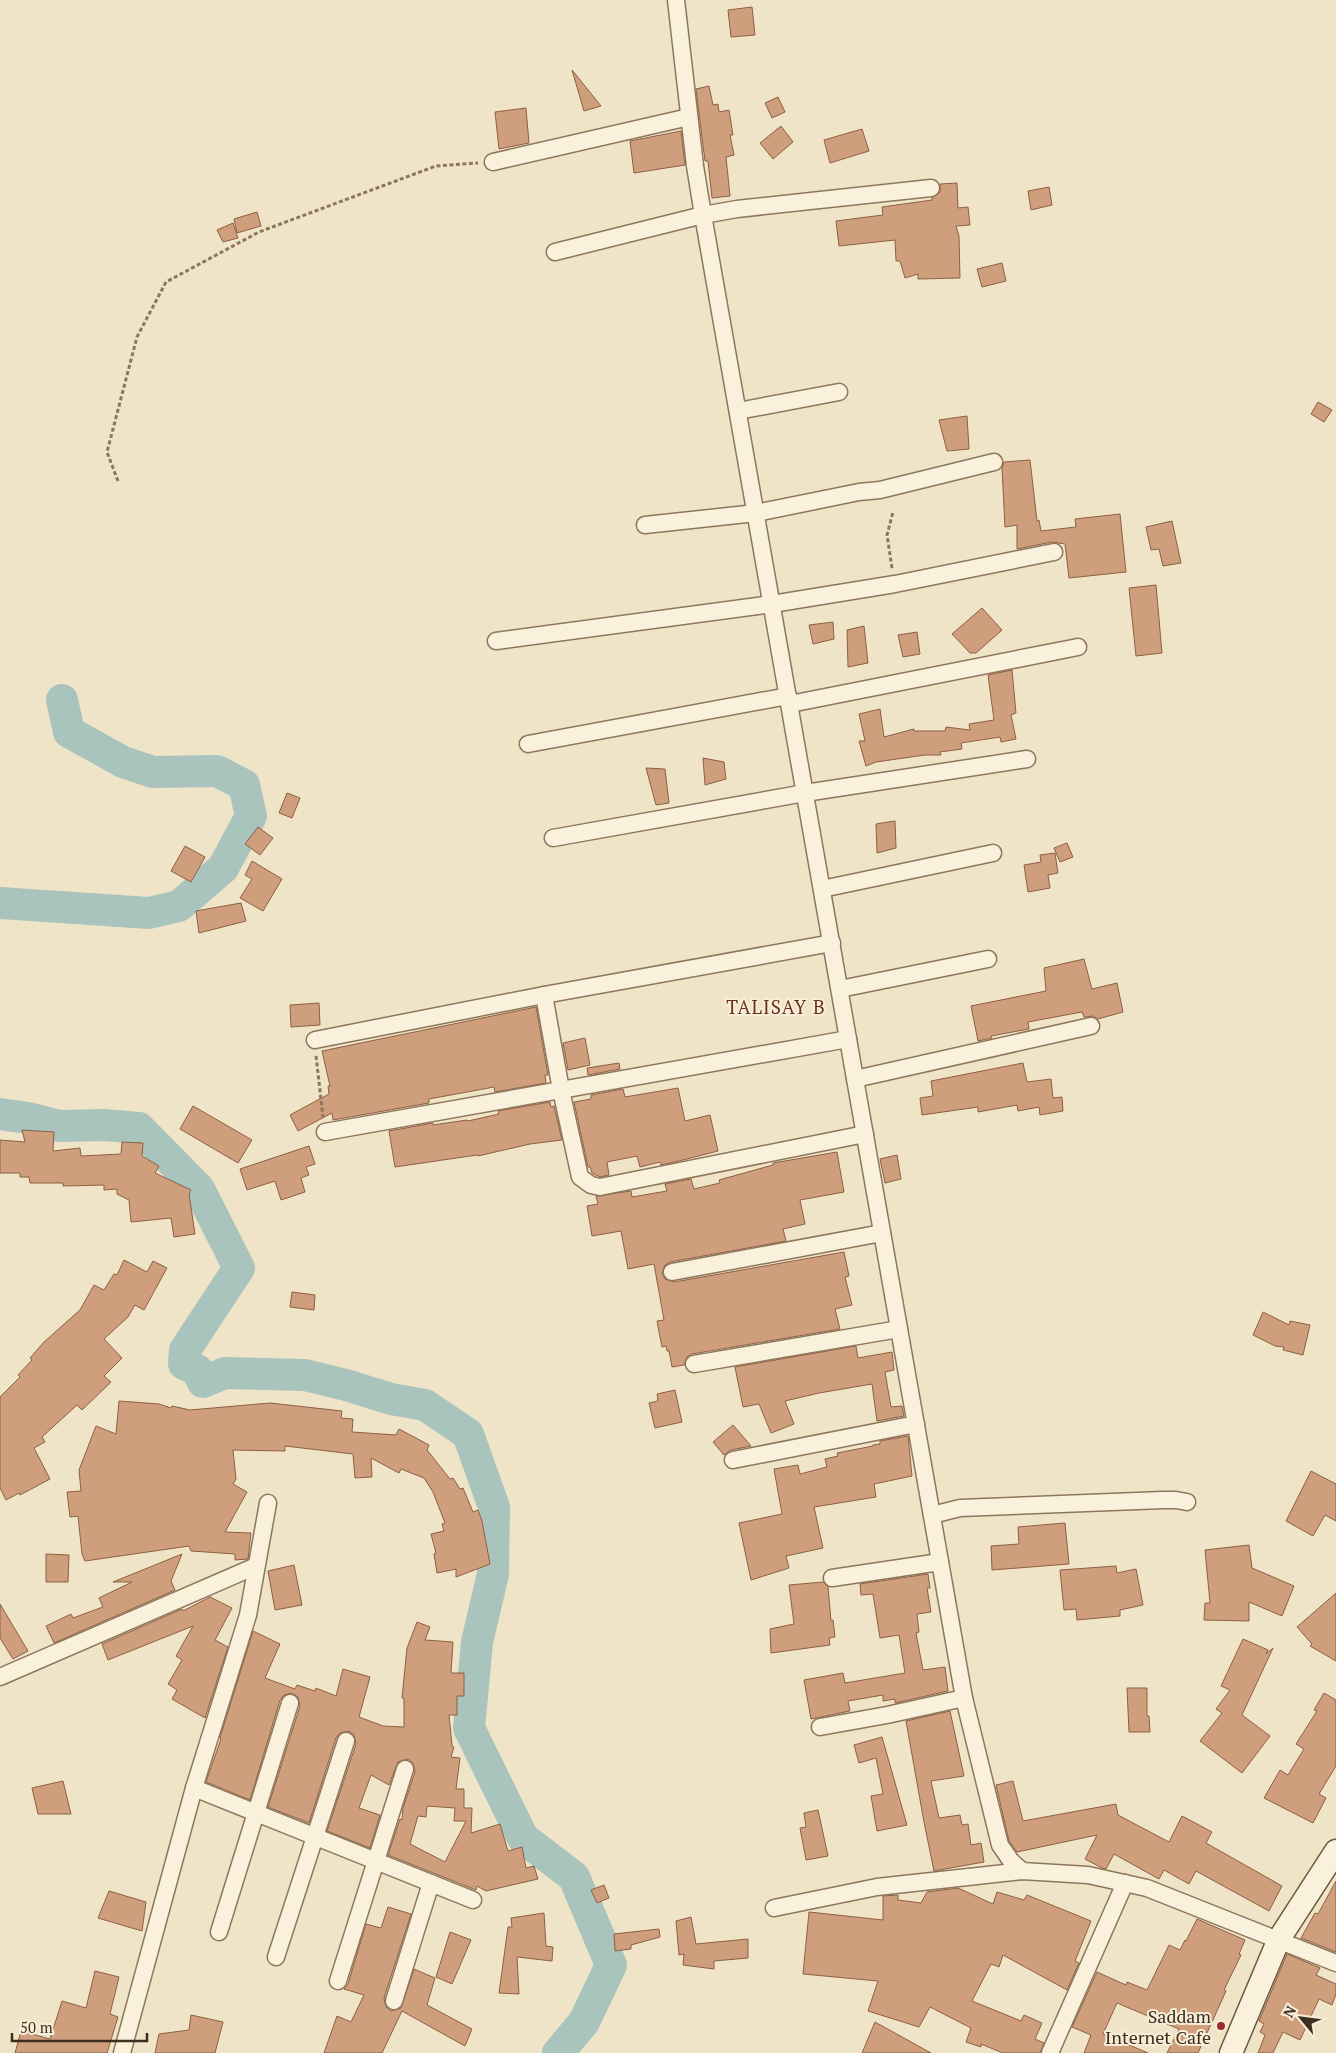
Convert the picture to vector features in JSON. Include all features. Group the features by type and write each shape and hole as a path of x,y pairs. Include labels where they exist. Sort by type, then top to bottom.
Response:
{"street":[{"path":"676,0 689,118 704,215 964,1698 1000,1845 1011,1861 1022,1871"},
{"path":"493,162 689,118"},
{"path":"555,252 704,215 736,209 930,188"},
{"path":"738,411 839,392"},
{"path":"644,525 756,513 859,492 880,490 994,462"},
{"path":"496,641 772,604 895,584 1054,552"},
{"path":"528,744 789,700 1078,646"},
{"path":"553,838 805,793 1027,759"},
{"path":"822,889 993,854"},
{"path":"315,1040 544,995 832,943"},
{"path":"840,989 988,959"},
{"path":"544,995 561,1090 580,1177 591,1186 600,1186 865,1134"},
{"path":"855,1079 1091,1026"},
{"path":"325,1132 848,1039"},
{"path":"672,1272 882,1233"},
{"path":"694,1364 899,1329"},
{"path":"733,1460 916,1424"},
{"path":"932,1515 970,1508 1163,1500 1188,1502"},
{"path":"122,2053 194,1788 248,1615 268,1503"},
{"path":"832,1578 940,1562"},
{"path":"0,1677 256,1566"},
{"path":"820,1727 964,1698"},
{"path":"219,1932 290,1703"},
{"path":"276,1957 346,1741"},
{"path":"338,1981 405,1769"},
{"path":"194,1788 473,1900"},
{"path":"1232,2053 1279,1939 1336,1851"},
{"path":"774,1908 877,1887 1022,1871 1088,1875 1147,1888 1336,1963"},
{"path":"394,2001 431,1883"},
{"path":"1050,2053 1125,1883"}],"path":[{"path":"118,481 107,452 137,337 166,282 258,232 436,166 493,162"},
{"path":"893,512 887,535 895,584"},
{"path":"315,1040 325,1132"}],"building":[{"path":"752,7 755,35 731,37 728,10"},
{"path":"572,70 601,106 584,111"},
{"path":"709,86 713,105 718,104 719,112 729,110 733,135 730,135 734,155 726,157 730,196 712,198 708,161 705,161 696,89"},
{"path":"778,97 785,112 772,118 765,103"},
{"path":"526,108 529,143 499,149 495,112"},
{"path":"781,126 793,142 773,159 760,143"},
{"path":"862,129 869,151 830,163 824,140"},
{"path":"681,131 685,165 634,173 630,141"},
{"path":"957,183 958,208 968,207 970,225 956,226 959,236 960,278 918,279 918,274 905,278 900,261 896,261 895,240 839,246 836,221 883,215 882,207 932,200 940,192 940,184"},
{"path":"1049,187 1052,205 1031,210 1028,191"},
{"path":"257,212 261,226 237,233 234,219"},
{"path":"233,223 238,238 223,242 217,230"},
{"path":"1002,263 1006,281 982,287 977,269"},
{"path":"1318,402 1332,410 1324,422 1311,414"},
{"path":"967,416 969,449 947,451 939,420"},
{"path":"1030,460 1037,521 1039,520 1041,531 1076,527 1075,519 1120,514 1126,572 1069,578 1065,544 1052,542 1017,549 1017,525 1005,527 1002,468 1004,462"},
{"path":"1172,521 1181,563 1163,566 1159,549 1151,550 1146,527"},
{"path":"1156,585 1162,653 1136,656 1129,588"},
{"path":"982,608 1002,630 976,653 970,653 952,634"},
{"path":"833,622 834,639 813,644 809,625"},
{"path":"864,626 868,663 848,667 847,630"},
{"path":"917,632 920,654 903,657 898,635"},
{"path":"1012,670 1016,713 1011,715 1016,739 1001,742 1000,737 961,743 962,749 940,752 941,755 925,755 876,762 866,766 859,741 865,741 859,714 880,709 884,737 914,729 914,731 945,731 946,727 970,730 969,724 994,720 988,675"},
{"path":"703,758 724,762 726,779 705,785"},
{"path":"646,768 665,769 669,803 656,805"},
{"path":"287,793 300,798 292,818 279,813"},
{"path":"895,821 896,848 877,853 876,824"},
{"path":"258,827 273,838 260,855 245,844"},
{"path":"1067,843 1073,857 1060,862 1054,848"},
{"path":"185,846 205,857 191,882 171,871"},
{"path":"1055,853 1058,873 1048,875 1050,888 1028,892 1024,865 1041,862 1040,855"},
{"path":"252,861 282,879 263,911 240,898 252,879 245,875"},
{"path":"241,903 246,921 199,933 196,911"},
{"path":"1084,959 1092,989 1117,983 1123,1012 1098,1019 1094,1016 1084,1017 1082,1012 1028,1022 1029,1029 991,1036 992,1038 978,1041 971,1006 1046,991 1044,968"},
{"path":"319,1003 320,1025 291,1027 290,1005"},
{"path":"536,1007 548,1075 545,1075 546,1083 495,1092 494,1087 429,1099 429,1103 333,1120 332,1113 298,1131 290,1115 329,1094 328,1086 330,1086 322,1051"},
{"path":"585,1038 590,1065 568,1070 563,1043"},
{"path":"619,1063 620,1069 588,1075 587,1068"},
{"path":"1023,1063 1027,1082 1051,1079 1053,1098 1062,1097 1063,1111 1040,1115 1039,1107 1018,1111 1017,1105 978,1112 978,1107 922,1115 920,1098 933,1096 931,1081"},
{"path":"678,1088 685,1121 710,1115 718,1151 661,1165 660,1162 640,1167 637,1156 607,1162 609,1175 600,1177 592,1173 590,1167 588,1167 574,1102 591,1099 591,1095 623,1089 625,1097"},
{"path":"550,1102 551,1107 554,1106 562,1140 530,1144 478,1156 395,1167 389,1131 433,1123 433,1125 468,1121 499,1114 498,1111"},
{"path":"193,1106 252,1140 238,1163 180,1129"},
{"path":"22,1130 54,1132 53,1151 80,1148 81,1156 121,1154 122,1142 143,1143 142,1156 159,1166 155,1173 191,1190 189,1194 195,1234 174,1237 171,1218 131,1222 129,1200 117,1194 117,1189 104,1190 104,1185 63,1186 63,1183 30,1183 29,1177 20,1177 20,1173 0,1173 0,1140 25,1142"},
{"path":"309,1146 315,1164 306,1167 309,1175 301,1178 305,1192 281,1200 275,1181 247,1190 240,1169"},
{"path":"837,1152 844,1192 800,1200 805,1224 783,1229 786,1241 670,1262 665,1265 662,1273 665,1279 674,1282 844,1252 849,1276 845,1277 852,1305 835,1309 840,1329 692,1354 687,1357 684,1365 672,1367 669,1351 667,1351 666,1346 662,1347 657,1321 664,1320 654,1264 628,1269 621,1231 592,1236 587,1206 598,1204 596,1196 631,1191 632,1197 667,1191 665,1184 691,1179 694,1189 720,1183 719,1180 773,1165 773,1163"},
{"path":"897,1155 901,1179 885,1183 880,1159"},
{"path":"124,1260 147,1272 153,1261 167,1268 144,1310 135,1305 128,1317 104,1339 122,1358 104,1376 111,1382 82,1410 77,1405 42,1437 45,1442 34,1448 50,1479 20,1495 19,1493 6,1500 0,1488 0,1397 20,1377 18,1375 32,1360 30,1358 44,1342 80,1310 94,1285 104,1290 114,1274 117,1275"},
{"path":"292,1292 315,1295 314,1310 290,1307"},
{"path":"1263,1312 1289,1325 1290,1321 1310,1325 1303,1355 1283,1350 1284,1347 1275,1346 1253,1335"},
{"path":"856,1346 858,1358 892,1352 894,1370 885,1372 891,1407 902,1406 904,1416 877,1421 872,1384 785,1401 794,1424 771,1433 759,1404 743,1407 735,1367"},
{"path":"675,1390 682,1422 655,1428 649,1403 658,1401 657,1394"},
{"path":"119,1401 159,1404 171,1408 172,1406 190,1410 270,1403 342,1411 341,1418 353,1419 352,1432 396,1435 399,1429 429,1445 427,1450 450,1479 453,1478 460,1489 463,1488 473,1512 478,1510 482,1521 490,1564 456,1577 456,1569 437,1573 434,1554 436,1553 431,1534 444,1531 442,1524 445,1523 433,1492 424,1478 401,1469 399,1473 371,1458 372,1477 355,1478 353,1454 285,1446 285,1451 233,1450 236,1479 233,1484 247,1492 225,1532 251,1533 248,1559 235,1560 235,1554 191,1551 189,1546 85,1561 82,1554 78,1516 70,1517 67,1492 81,1491 79,1470 96,1426 116,1434"},
{"path":"733,1425 751,1446 731,1450 724,1455 713,1442"},
{"path":"908,1436 912,1476 874,1484 876,1497 814,1507 823,1548 786,1556 789,1568 751,1580 739,1523 782,1514 774,1469 798,1465 800,1474 827,1467 825,1459 838,1456 837,1453 873,1446 880,1444 880,1441"},
{"path":"1311,1471 1336,1484 1336,1521 1325,1515 1313,1536 1286,1521"},
{"path":"1065,1523 1069,1564 992,1570 991,1546 1019,1544 1018,1527"},
{"path":"1249,1545 1252,1568 1294,1586 1282,1616 1249,1602 1249,1621 1204,1620 1205,1603 1210,1603 1205,1550"},
{"path":"46,1554 69,1555 68,1582 46,1582"},
{"path":"182,1554 171,1581 175,1590 54,1643 46,1626 71,1614 73,1618 103,1607 99,1598 132,1582 113,1582"},
{"path":"294,1565 302,1605 275,1610 268,1571"},
{"path":"1116,1566 1117,1573 1136,1569 1143,1605 1120,1610 1120,1616 1077,1620 1076,1609 1064,1610 1060,1570"},
{"path":"928,1574 930,1588 927,1588 931,1612 917,1614 919,1632 916,1633 923,1670 945,1667 948,1691 895,1703 895,1699 883,1701 883,1695 848,1701 850,1711 811,1719 804,1680 843,1673 845,1683 905,1673 899,1635 880,1638 873,1594 861,1595 860,1584"},
{"path":"823,1582 828,1587 831,1621 833,1620 835,1637 829,1638 830,1645 771,1653 770,1629 794,1624 789,1585"},
{"path":"1336,1593 1336,1661 1310,1646 1312,1644 1297,1627"},
{"path":"210,1597 232,1608 215,1640 228,1647 205,1718 172,1699 177,1690 168,1684 182,1660 176,1656 193,1626 108,1660 102,1644 182,1609 183,1611"},
{"path":"0,1604 28,1651 13,1659 0,1638"},
{"path":"417,1622 430,1627 425,1640 453,1642 451,1673 464,1673 464,1696 457,1696 457,1715 449,1715 452,1746 454,1747 451,1757 460,1758 456,1789 464,1789 464,1808 472,1808 471,1833 500,1824 508,1851 522,1847 526,1868 534,1866 538,1879 486,1891 477,1886 476,1890 388,1855 400,1819 402,1820 403,1808 415,1772 413,1763 408,1759 398,1762 389,1785 371,1775 359,1808 380,1815 370,1848 327,1831 356,1744 354,1735 349,1731 340,1733 336,1738 309,1823 268,1807 300,1706 298,1697 292,1693 284,1695 280,1700 250,1800 206,1782 221,1739 253,1631 280,1644 265,1678 295,1689 297,1685 315,1691 316,1688 336,1696 343,1669 370,1677 359,1717 383,1726 404,1727 404,1698 402,1698 407,1648","holes":["427,1806 455,1808 454,1821 466,1821 445,1862 410,1844 418,1816 426,1817"]},
{"path":"1243,1639 1268,1650 1266,1654 1273,1648 1242,1715 1270,1736 1242,1773 1200,1741 1222,1713 1216,1709 1230,1690 1221,1686"},
{"path":"1127,1688 1147,1688 1147,1716 1149,1716 1150,1732 1129,1732"},
{"path":"1324,1693 1336,1700 1336,1766 1319,1794 1326,1798 1313,1823 1264,1798 1280,1770 1288,1775 1304,1749 1296,1744 1317,1711 1314,1710"},
{"path":"950,1711 964,1776 931,1781 939,1818 960,1815 962,1825 968,1824 971,1845 981,1843 984,1862 934,1871 906,1721"},
{"path":"882,1737 907,1825 877,1831 871,1796 883,1794 876,1758 859,1763 854,1745"},
{"path":"63,1781 71,1814 38,1814 32,1788"},
{"path":"1013,1781 1023,1821 1116,1804 1118,1815 1169,1842 1182,1816 1212,1832 1206,1843 1282,1886 1269,1911 1196,1871 1189,1884 1164,1870 1159,1879 1114,1854 1106,1869 1102,1868 1085,1859 1097,1835 1017,1852 1009,1841 996,1785"},
{"path":"818,1810 828,1856 806,1860 800,1828 806,1827 804,1813"},
{"path":"1336,1881 1336,1952 1301,1938 1315,1913 1318,1914"},
{"path":"604,1885 609,1898 597,1903 591,1890"},
{"path":"958,1888 993,1904 997,1892 1024,1900 1027,1895 1091,1921 1075,1961 1079,1963 1067,1990 1003,1955 999,1967 991,1964 972,2001 1021,2021 1024,2015 1042,2023 1035,2039 1044,2043 1040,2053 1003,2053 981,2044 981,2047 966,2042 971,2028 930,2007 919,2027 868,2011 878,1981 803,1974 809,1912 883,1920 883,1896 898,1895 898,1900 921,1903 927,1892"},
{"path":"109,1891 146,1902 142,1931 98,1918"},
{"path":"388,1907 411,1914 384,1998 386,2007 391,2011 401,2008 414,1969 435,1978 427,2005 472,2029 465,2046 402,2011 382,2053 324,2053 337,2016 351,2022 364,1995 344,1989 348,1984 366,1924 381,1928"},
{"path":"544,1913 546,1946 553,1947 552,1961 517,1957 519,1994 499,1993 508,1927 512,1927 511,1918"},
{"path":"691,1917 696,1944 748,1939 748,1958 714,1961 714,1969 683,1965 684,1954 679,1955 676,1921"},
{"path":"1197,1919 1245,1940 1239,1954 1241,1955 1224,1990 1226,1991 1198,2053 1167,2053 1179,2029 1117,2003 1103,2034 1148,2053 1084,2053 1091,2035 1072,2027 1097,1972 1126,1985 1127,1982 1147,1990 1169,1945 1180,1950"},
{"path":"659,1929 660,1937 631,1945 631,1949 615,1951 614,1934"},
{"path":"450,1932 471,1940 452,1984 436,1977"},
{"path":"1287,1954 1320,1968 1316,1975 1336,1984 1336,1994 1332,2005 1319,1999 1300,2040 1283,2032 1273,2053 1258,2053 1265,2035 1260,2032 1264,2024 1259,2021"},
{"path":"95,1971 119,1977 110,2014 118,2017 107,2053 15,2053 21,2031 50,2039 62,2001 86,2008"},
{"path":"191,2015 223,2022 215,2053 155,2053 159,2034 189,2030"},
{"path":"875,2022 931,2053 862,2053"}],"waterway":[{"path":"0,903 149,913 179,906 223,868 251,816 244,785 217,771 153,772 123,762 69,732 62,700"},
{"path":"0,1114 28,1118 60,1126 104,1125 139,1128 199,1189 239,1268 185,1350 184,1364 197,1370 203,1382 225,1373 305,1375 391,1399 425,1405 468,1434 494,1507 493,1574 477,1642 469,1728 523,1838 574,1877 611,1965 584,2022 558,2053"}],"place":[{"name":"Saddam Internet Cafe","path":"1221,2026"}],"district":[{"name":"TALISAY B","path":"776,1006"}]}
